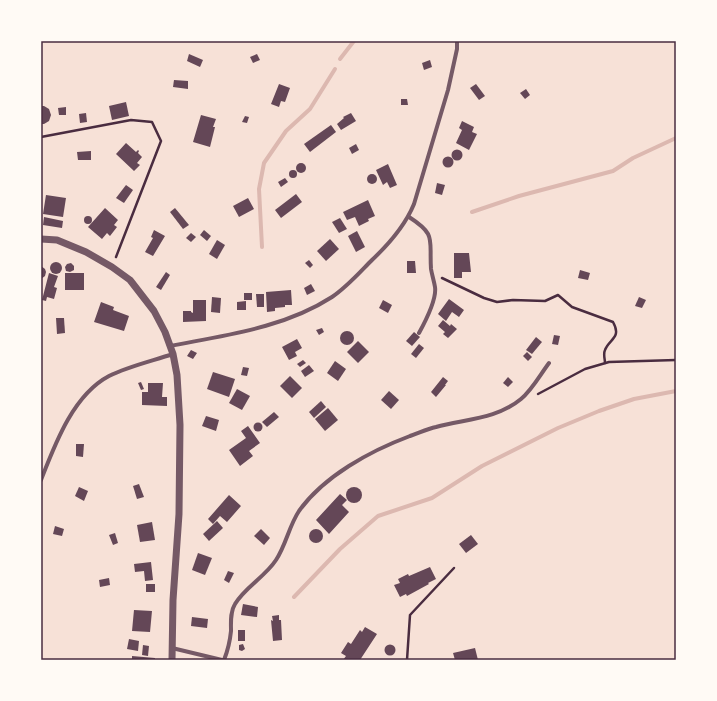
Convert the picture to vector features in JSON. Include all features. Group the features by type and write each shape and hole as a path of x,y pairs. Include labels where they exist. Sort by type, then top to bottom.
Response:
{"street":[{"path":"170,346 275,324 309,310 333,296 385,247 409,217 444,104 457,49 457,41"},
{"path":"409,217 423,226 431,240 431,266 435,289 429,315 419,333"},
{"path":"41,239 56,240 86,252 112,267 130,280 154,311 165,332 173,354 177,375 180,424 179,514 172,660"},
{"path":"41,480 59,436 72,413 89,390 109,376 126,368 173,354"},
{"path":"172,648 223,660 229,645 231,615 234,604 276,561 289,530 300,511 321,488 336,475 350,466 379,449 409,436 435,427 473,420 504,411 522,398 549,363"}],"path":[{"path":"41,137 131,120 152,122 161,141 112,267"},
{"path":"431,266 438,276 449,282 484,298 497,302 513,300 545,301 558,295 572,307 613,322 616,327 614,339 605,350 605,363"},
{"path":"532,397 585,369 605,363 676,360"},
{"path":"407,660 410,615 454,568"}],"building":[{"path":"189,54 203,60 200,67 187,61"},
{"path":"257,54 260,60 253,63 250,57"},
{"path":"430,60 432,67 424,70 422,63"},
{"path":"174,80 188,81 188,89 173,87"},
{"path":"279,84 290,88 285,102 281,101 279,107 271,104"},
{"path":"476,84 485,96 479,100 470,88"},
{"path":"526,89 530,95 525,99 520,93"},
{"path":"401,99 407,99 408,105 401,105"},
{"path":"126,102 129,116 112,120 109,106"},
{"path":"41,106 49,109 51,115 49,121 44,124 41,124"},
{"path":"66,107 66,115 59,115 58,108"},
{"path":"86,113 87,122 80,123 79,114"},
{"path":"351,113 356,121 341,130 337,124 344,118 343,117"},
{"path":"201,115 216,119 213,127 215,127 210,147 193,142"},
{"path":"245,116 249,117 247,123 242,122"},
{"path":"462,121 474,127 472,132 477,134 469,150 456,143 462,130 459,128"},
{"path":"331,125 336,132 310,152 304,144"},
{"path":"126,143 136,152 138,150 138,153 142,157 137,163 140,165 134,171 116,154"},
{"path":"356,144 359,150 352,154 349,148"},
{"path":"455,150 459,150 461,151 461,159 455,160 452,157 452,153"},
{"path":"91,151 91,160 78,160 77,152"},
{"path":"448,156 452,158 454,162 452,166 448,168 444,166 442,162 444,158"},
{"path":"301,163 306,168 301,173 296,168"},
{"path":"388,164 397,185 390,188 387,182 383,185 376,170"},
{"path":"293,170 296,171 296,177 293,178 290,177 289,174 290,171"},
{"path":"370,174 374,174 376,175 376,183 370,184 367,181 367,177"},
{"path":"285,178 288,182 281,187 278,182"},
{"path":"437,183 445,185 442,195 435,193"},
{"path":"126,185 133,190 124,203 116,198"},
{"path":"296,194 302,202 281,218 275,210"},
{"path":"46,195 66,198 63,217 43,214"},
{"path":"248,198 254,209 239,217 233,206"},
{"path":"368,200 375,216 359,226 355,217 347,220 343,212"},
{"path":"105,208 118,220 114,225 117,227 110,236 107,233 102,239 88,227"},
{"path":"175,208 189,225 183,229 170,212"},
{"path":"86,216 90,216 92,220 90,224 86,224 84,222 84,218"},
{"path":"44,217 63,221 62,228 43,225"},
{"path":"340,218 347,229 339,233 332,222"},
{"path":"154,230 165,236 153,256 145,252 153,238 151,237"},
{"path":"204,230 211,236 207,241 200,235"},
{"path":"357,231 365,247 356,252 348,236"},
{"path":"191,233 196,237 191,242 186,238"},
{"path":"330,239 339,249 326,261 317,251"},
{"path":"217,240 225,245 217,259 209,254"},
{"path":"454,253 469,253 471,272 462,272 462,278 454,278"},
{"path":"309,260 313,265 310,268 305,263"},
{"path":"407,261 415,261 416,273 407,273"},
{"path":"56,262 60,264 62,268 60,272 56,274 52,272 50,268 52,264"},
{"path":"71,263 74,266 74,270 70,272 66,271 65,267 67,264"},
{"path":"41,266 46,272 45,276 41,279"},
{"path":"580,270 590,273 588,280 578,278"},
{"path":"166,272 170,275 161,290 156,287"},
{"path":"49,273 58,276 54,287 57,288 54,299 47,297 46,301 42,300"},
{"path":"65,273 84,273 84,290 65,290"},
{"path":"311,284 315,291 307,295 304,288"},
{"path":"291,290 292,305 285,305 285,307 275,308 275,311 267,312 266,292"},
{"path":"244,293 252,293 252,300 244,300"},
{"path":"256,294 264,294 264,307 257,307"},
{"path":"212,297 221,298 220,313 211,312"},
{"path":"639,297 646,300 642,308 635,306"},
{"path":"449,299 464,310 459,317 452,312 446,321 438,314"},
{"path":"193,300 206,300 206,321 183,322 183,311 191,311 193,313"},
{"path":"383,300 392,305 388,313 379,308"},
{"path":"246,301 246,310 237,310 237,302"},
{"path":"101,302 114,307 113,310 129,316 124,331 94,322"},
{"path":"56,318 64,318 65,333 57,334"},
{"path":"443,320 450,326 451,324 457,329 448,338 443,334 445,332 438,326"},
{"path":"322,328 324,332 319,335 316,330"},
{"path":"344,331 350,331 354,335 354,341 350,345 344,345 340,341 340,335"},
{"path":"414,332 420,337 412,346 406,341"},
{"path":"554,335 560,336 558,345 552,344"},
{"path":"536,337 542,342 532,354 526,350"},
{"path":"297,339 302,348 295,352 297,356 289,360 282,347"},
{"path":"358,341 369,352 358,363 347,352"},
{"path":"419,344 424,348 416,358 411,354"},
{"path":"191,350 197,353 193,359 187,356"},
{"path":"527,352 532,357 528,361 523,356"},
{"path":"303,360 306,363 300,367 297,364"},
{"path":"335,361 346,369 338,381 327,373"},
{"path":"309,365 314,371 305,377 301,371"},
{"path":"243,367 249,368 247,376 241,375"},
{"path":"213,372 235,379 229,397 207,389"},
{"path":"290,376 302,388 292,398 280,386"},
{"path":"443,377 448,381 436,397 431,392"},
{"path":"508,377 513,382 508,387 503,383"},
{"path":"141,382 144,389 141,390 138,383"},
{"path":"148,383 163,383 162,397 167,397 167,406 142,405 142,392 148,392"},
{"path":"237,389 250,396 242,410 229,403"},
{"path":"389,391 399,400 391,409 381,400"},
{"path":"321,401 326,407 314,418 309,412"},
{"path":"328,408 338,420 325,431 315,419"},
{"path":"274,412 279,417 267,427 262,422"},
{"path":"206,416 219,420 216,431 202,426"},
{"path":"258,422 263,427 258,432 253,427"},
{"path":"248,426 260,443 249,451 253,456 240,466 229,450 246,438 241,431"},
{"path":"76,444 84,444 83,457 76,456"},
{"path":"139,484 144,497 137,499 133,486"},
{"path":"79,487 88,491 84,501 75,496"},
{"path":"351,487 357,487 362,492 360,501 357,503 351,503 346,498 346,492"},
{"path":"340,494 347,500 342,505 349,512 329,534 316,520"},
{"path":"229,495 241,506 227,522 220,516 213,524 208,519"},
{"path":"217,521 223,528 209,541 203,534"},
{"path":"152,522 155,540 140,542 137,525"},
{"path":"55,526 64,529 62,536 53,534"},
{"path":"261,529 270,538 264,545 254,536"},
{"path":"316,529 321,531 323,536 321,541 316,543 311,541 309,536 311,531"},
{"path":"115,533 118,543 113,545 109,535"},
{"path":"471,535 478,544 466,553 459,544"},
{"path":"198,553 212,558 205,575 192,570"},
{"path":"151,562 153,580 145,581 144,571 135,572 134,564"},
{"path":"430,567 436,579 407,596 406,594 400,597 394,585 400,583 398,579"},
{"path":"228,571 234,573 229,583 224,580"},
{"path":"109,578 110,585 100,587 99,580"},
{"path":"146,584 155,584 155,592 146,592"},
{"path":"243,604 258,607 257,617 241,615"},
{"path":"134,610 152,611 150,632 132,631"},
{"path":"279,615 279,620 281,620 282,640 273,641 271,620 273,621 272,616"},
{"path":"192,617 208,619 207,628 191,626"},
{"path":"365,627 377,634 360,660 343,660 346,656 341,653 348,642 351,644 360,630 362,632"},
{"path":"238,630 245,630 245,641 238,641"},
{"path":"129,639 139,641 138,651 127,649"},
{"path":"243,644 245,649 242,651 239,650 239,645"},
{"path":"390,644 394,646 396,650 394,654 390,656 386,654 384,650 386,646"},
{"path":"143,645 149,646 148,656 142,655"},
{"path":"475,648 478,660 455,660 453,653"},
{"path":"132,656 155,658 155,660 132,660"}],"waterway":[{"path":"340,59 354,41"},
{"path":"262,247 259,189 264,163 286,131 310,109 335,69"},
{"path":"472,212 519,196 613,171 633,158 676,138"},
{"path":"294,597 340,549 378,516 432,498 482,466 558,428 599,411 634,399 676,391"}]}
